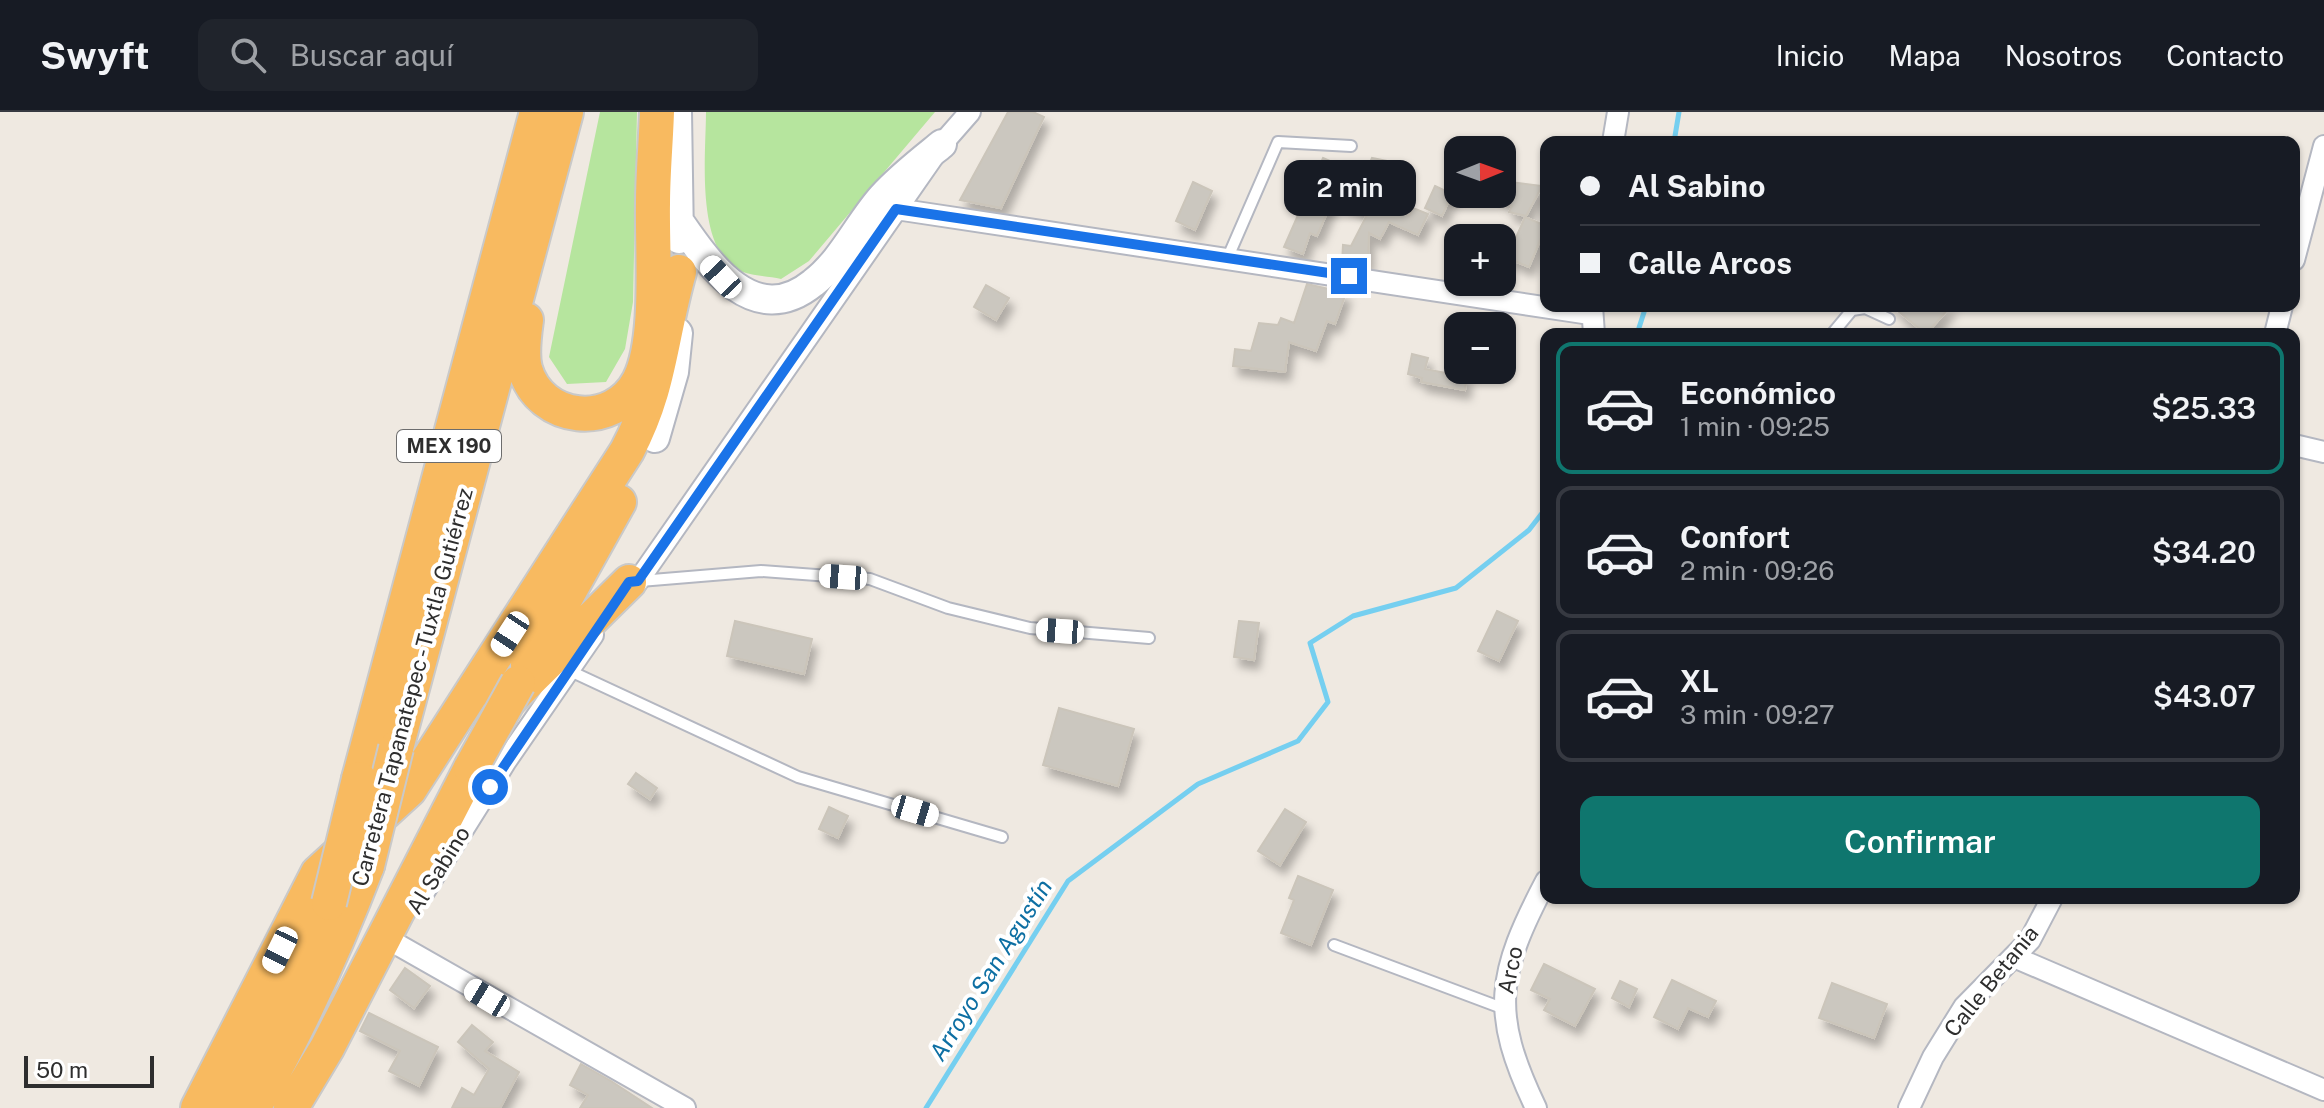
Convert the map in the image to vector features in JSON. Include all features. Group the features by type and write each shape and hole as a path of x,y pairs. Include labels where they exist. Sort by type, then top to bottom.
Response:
{"highway":[{"name":"Carretera Tapanatepec - Tuxtla Gutiérrez","path":"226,1108 252,1063 329,903 359,779 537,112"},
{"name":"Carretera Tapanatepec - Tuxtla Gutiérrez","path":"253,1108 276,1069 344,927 367,866 566,112"},
{"path":"535,233 523,339 525,369 542,396 556,406 592,415 612,410 627,400 634,390 645,359 653,307 657,112"},
{"path":"409,790 627,451 645,417 657,382 679,272"},
{"path":"291,1108 327,1048 471,768 655,438"},
{"path":"198,1108 318,873 524,688 634,582"}],"main road":[{"path":"655,438 674,372 679,272 677,112"},
{"path":"679,221 709,264 732,287 753,295 786,296 815,283 881,198 942,144"}],"street":[{"name":"Al Sabino","path":"327,1048 506,761 568,670 634,582 942,144 970,112"},
{"path":"1614,136 1618,112"},
{"path":"2300,237 2324,146"},
{"path":"896,209 1228,257 1540,309"},
{"path":"1556,312 1592,318"},
{"path":"2300,446 2324,452"},
{"name":"Arco","path":"1536,1108 1513,1061 1502,1008 1517,935 1540,892"},
{"name":"Calle Betania","path":"1909,1108 1933,1057 1964,1007 2030,940 2049,904"},
{"path":"393,942 510,1012 685,1108"},
{"path":"2014,957 2324,1090"}],"lane":[{"path":"1228,257 1278,142 1351,146"},
{"path":"1837,328 1850,312"},
{"path":"1874,312 1889,319"},
{"path":"634,582 761,571 870,579 948,608 1030,628 1149,638"},
{"path":"568,670 798,777 1002,837"},
{"path":"1334,945 1502,1008"}],"green space":[{"path":"600,112 637,112 633,302 625,349 606,382 567,384 549,357"},
{"path":"706,112 935,112 809,261 781,279 738,270 724,259 715,242 706,198"}],"building":[{"path":"1008,112 1033,112 1044,117 1001,208 960,200"},
{"path":"1323,158 1364,176 1372,158 1392,162 1374,198 1409,216 1413,208 1428,214 1418,235 1389,222 1380,239 1369,233 1368,264 1342,263 1343,245 1351,246 1368,213 1344,202 1345,171 1317,236 1310,233 1303,254 1284,247"},
{"path":"1193,182 1212,191 1195,230 1176,221"},
{"path":"1516,183 1540,186 1526,216 1509,212 1511,208 1516,208"},
{"path":"1435,186 1444,190 1446,208 1442,216 1425,208"},
{"path":"1525,217 1540,223 1540,240 1529,267 1516,262 1516,238"},
{"path":"1307,284 1346,293 1335,324 1327,321 1316,351 1289,342 1285,372 1233,366 1235,349 1251,351 1259,323 1278,325 1281,318 1294,323"},
{"path":"986,285 1009,298 996,320 974,307"},
{"path":"1899,312 1946,312 1931,328 1919,328"},
{"path":"1412,354 1428,358 1425,369 1444,373 1444,384 1466,384 1465,390 1421,382 1422,378 1408,374"},
{"path":"1497,611 1518,621 1499,661 1478,651"},
{"path":"735,621 812,639 804,674 727,656"},
{"path":"1239,621 1259,623 1254,660 1234,657"},
{"path":"1059,708 1134,729 1118,786 1043,765"},
{"path":"636,773 657,788 650,799 628,784"},
{"path":"829,807 848,816 838,838 819,829"},
{"path":"1285,809 1306,822 1280,865 1258,851"},
{"path":"1298,876 1333,890 1311,945 1281,933 1294,900 1289,898"},
{"path":"1544,964 1595,989 1575,1026 1544,1010 1550,999 1531,990"},
{"path":"405,968 430,986 414,1008 390,990"},
{"path":"1672,980 1716,1001 1708,1017 1688,1008 1678,1029 1654,1017"},
{"path":"1620,981 1637,989 1629,1007 1612,998"},
{"path":"1832,983 1887,1004 1874,1038 1819,1018"},
{"path":"369,1013 438,1047 419,1086 389,1071 400,1051 360,1031"},
{"path":"472,1025 493,1042 485,1051 519,1072 500,1108 452,1108 462,1088 474,1095 489,1069 458,1042"},
{"path":"581,1064 652,1108 580,1108 588,1095 570,1085"}],"waterway":[{"name":"Arroyo San Agustín","path":"1675,136 1679,112"},
{"name":"Arroyo San Agustín","path":"1639,328 1644,312"},
{"name":"Arroyo San Agustín","path":"926,1108 1068,881 1198,784 1298,741 1328,702 1310,643 1353,616 1456,588 1529,530 1540,516"}],"route":[{"path":"490,787 629,582 638,581 896,209 1349,276"}]}
